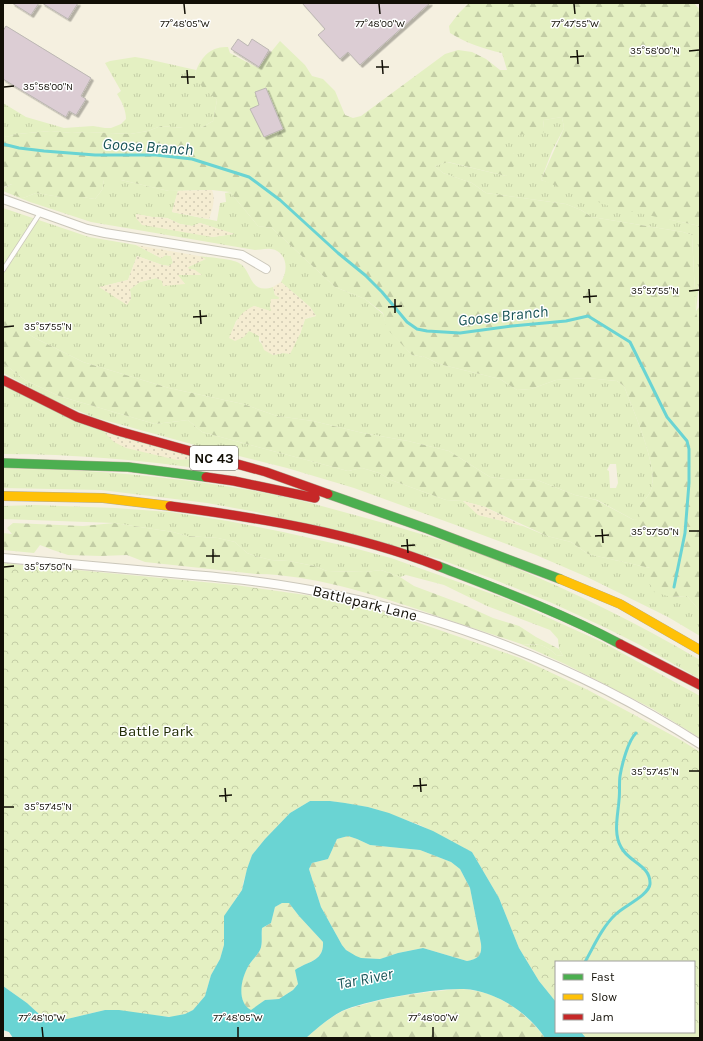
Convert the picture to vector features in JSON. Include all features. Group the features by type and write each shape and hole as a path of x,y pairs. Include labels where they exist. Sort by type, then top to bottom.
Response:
{"highway":[{"name":"NC 43","path":"3,380 37,398 77,416 118,431 266,472 428,529"},
{"path":"3,463 128,467 234,481 320,499 428,529 538,570 606,598 700,650"},
{"path":"3,496 103,498 231,514 323,532 412,556 498,589 567,618 700,685"}],"street":[{"path":"3,199 87,229 242,255 266,269"},
{"name":"Battlepark Lane","path":"3,558 237,579 308,590 377,604 499,642 536,657 616,695 655,716 700,744"}],"lane":[{"path":"3,270 40,213"}],"green space":[{"path":"469,3 694,3 700,10 700,226 614,208 541,180 564,128 562,117 544,120 544,132 538,136 523,134 502,144 512,151 516,160 514,166 506,176 448,162 435,166 443,173 472,183 486,193 566,204 581,210 592,217 683,232 692,235 696,312 700,328 700,611 687,596 671,597 654,592 650,584 650,568 588,554 571,542 547,536 485,507 463,501 446,500 391,480 379,473 362,468 348,471 202,432 188,420 155,424 59,396 25,380 3,363 4,317 33,337 83,362 169,388 243,404 277,416 313,421 449,451 490,477 537,480 575,495 596,500 634,520 640,518 640,505 647,497 652,487 653,477 651,464 643,436 624,386 617,381 587,378 556,380 531,389 517,390 500,379 439,364 425,357 412,355 386,328 383,313 365,299 335,287 272,228 258,226 230,192 212,190 169,191 121,180 104,180 102,190 95,199 82,197 60,197 36,193 23,198 13,194 12,184 3,187 3,135 6,137 17,134 51,131 72,133 87,132 130,134 148,131 161,126 201,128 213,121 217,100 202,87 195,74 203,58 207,54 222,47 228,47 230,53 258,68 280,41 305,65 312,76 323,79 335,91 345,115 353,118 361,116 445,54 458,50 472,52 486,59 500,70 507,70 502,53 462,40 450,33 449,26"},
{"path":"135,57 196,70 195,74 202,86 217,100 213,121 201,128 161,126 148,131 130,134 87,132 72,133 51,131 17,134 6,137 3,135 3,103 26,117 64,128 93,126 111,128 121,124 126,119 121,100 117,94 121,91 105,63"},
{"path":"562,117 564,128 552,151 541,180 672,220 700,226 700,274 696,311 700,306 700,328 696,313 692,235 683,232 592,217 581,210 566,204 486,193 472,183 443,173 435,166 447,162 506,176 514,154 501,144 515,136 543,128 544,120"},
{"path":"104,180 121,180 169,191 178,191 172,212 217,221 220,203 226,202 225,193 230,192 258,226 272,228 335,287 365,299 383,314 387,328 412,355 425,357 439,364 500,379 517,390 531,389 556,380 587,378 617,381 624,386 643,436 651,464 653,477 652,487 647,497 640,505 640,519 634,520 597,500 575,495 537,480 490,477 449,451 313,421 277,416 243,404 169,388 83,362 33,337 3,317 3,208 89,237 136,245 161,258 166,255 171,256 173,263 169,266 137,256 128,280 100,287 131,299 130,289 140,282 156,278 185,284 177,275 187,274 195,270 188,269 188,267 205,259 199,256 226,259 239,263 246,270 255,285 265,289 273,287 275,295 280,297 271,312 254,306 236,321 230,338 249,330 259,336 259,341 273,355 283,353 300,334 305,319 316,316 310,307 281,282 284,277 286,267 283,257 276,250 255,250 91,222 30,202 3,191 3,188 12,184 23,198 36,193 60,197 82,197 95,199 102,190","holes":["136,214 167,218 180,224 192,226 200,223 233,234 212,237","610,464 616,464 618,483 616,488 610,488 609,471 607,470"]},
{"path":"3,363 25,380 59,396 155,424 188,420 202,432 348,471 362,468 379,473 391,480 446,500 463,501 479,515 523,526 547,536 571,542 588,554 650,568 650,584 671,597 687,596 700,611 700,636 668,617 587,577 536,555 354,488 287,468 93,417 53,400 3,373"},
{"path":"3,385 191,456 213,461 211,470 107,458 3,454"},
{"path":"3,468 129,474 224,486 272,494 306,502 428,536 477,552 516,568 596,604 649,631 700,660 700,679 640,645 552,603 439,559 256,512 207,503 101,490 3,488"},
{"path":"35,505 170,512 228,521 283,532 391,558 509,600 602,642 700,696 700,738 653,709 565,664 521,644 543,646 556,655 563,656 559,649 558,639 550,630 487,606 444,585 406,575 400,577 381,570 365,572 327,571 314,566 289,561 271,560 247,553 235,542 218,538 187,536 173,532 114,523 3,519 3,506"},
{"path":"13,523 83,526 114,523 173,532 187,536 218,538 235,542 247,553 255,556 271,560 289,561 314,566 327,571 365,572 381,570 400,577 414,586 462,604 493,618 519,626 559,649 563,656 556,655 543,646 521,644 378,596 318,581 278,575 145,562 127,555 68,555 40,545 34,553 3,550 3,533 12,534 7,528"},
{"name":"Battle Park","path":"3,563 235,585 320,597 396,615 520,658 588,690 679,739 700,752 700,1038 586,1038 582,1033 695,1033 695,961 555,961 555,1001 539,981 519,948 499,898 472,852 420,825 368,807 330,801 310,801 290,813 252,855 242,890 224,920 224,945 220,959 211,975 205,996 193,1010 173,1017 105,1010 67,1019 54,1019 39,1014 27,1003 3,986"},
{"path":"348,836 370,845 420,850 451,862 460,869 470,888 481,944 479,956 467,961 423,948 398,953 380,959 356,957 346,950 321,907 309,869 312,863 328,859 337,839"},
{"path":"282,903 289,903 323,942 323,947 316,959 299,967 297,979 298,984 293,990 279,999 265,1000 251,1011 246,1007 241,996 243,977 249,965 260,950 262,942 262,928 271,923 275,907"},
{"path":"461,989 486,993 508,1004 528,1019 545,1038 306,1038 333,1017 350,1008 406,995"}],"sand":[{"path":"212,190 214,201 209,219 172,212 178,191"},
{"path":"136,214 167,218 180,224 192,226 200,223 235,234 212,237 142,225 136,218"},
{"path":"136,245 199,256 206,259 188,267 189,269 195,270 202,275 178,275 185,284 163,286 162,281 156,278 140,282 130,289 131,299 127,305 99,287 128,280 137,256 162,265 169,266 173,263 171,256 166,255 161,258"},
{"path":"281,282 310,307 316,316 305,319 300,334 290,354 283,353 273,355 264,350 259,336 249,331 244,337 235,341 229,338 238,319 244,312 254,306 271,311 271,299 280,298 275,295 273,287"},
{"path":"103,431 191,456 190,459 177,460 126,448 114,442"},
{"path":"463,501 485,507 523,526 478,515"}],"water":[{"name":"Tar River","path":"310,801 330,801 368,807 389,813 433,831 472,852 499,898 519,948 539,981 555,1001 555,1033 582,1033 586,1038 545,1038 531,1021 504,1001 494,996 473,990 461,989 407,994 353,1007 332,1017 306,1038 13,1038 9,1032 3,1030 3,986 27,1003 39,1014 54,1019 67,1019 105,1010 119,1010 169,1017 185,1014 193,1010 205,996 211,975 220,959 224,945 224,916 242,890 252,855 290,813","holes":["348,836 370,845 420,850 451,862 460,869 470,888 481,944 479,956 467,961 423,948 398,953 380,959 361,958 346,950 321,907 309,869 312,863 328,859 337,839","282,903 289,903 323,942 323,949 318,957 295,970 298,984 293,990 279,999 265,1000 251,1010 243,1001 241,989 246,970 260,950 262,942 262,928 271,923 275,907"]}],"building":[{"path":"12,3 39,3 31,15"},
{"path":"42,3 78,3 68,19"},
{"path":"302,3 430,3 360,65 348,52 340,59 318,35 325,29"},
{"path":"6,26 91,78 81,96 86,99 76,115 69,111 66,117 3,79 3,31"},
{"path":"238,39 248,46 252,39 269,50 259,67 231,49"},
{"path":"266,88 283,129 264,137 250,109 259,105 255,92"}],"waterway":[{"name":"Goose Branch","path":"3,144 19,148 44,151 95,155 156,155 192,159 249,177 280,200 338,253 365,275 382,292 407,322 417,329 460,333 566,321 588,316 630,342 667,417 687,441 689,449 689,483 685,533 674,587"},
{"name":"Goose Branch","path":"586,961 611,919 645,892 649,888 650,884 647,872 624,852 617,836 621,771 628,747 636,733"}],"traffic: fast":[{"path":"3,463 128,467 206,477"},
{"path":"328,494 428,529 560,579"},
{"path":"438,566 553,612 620,644"}],"traffic: slow":[{"path":"3,496 103,498 170,506"},
{"path":"560,579 620,604 700,650"}],"traffic: jam":[{"path":"3,380 77,417 118,431 266,472 328,494"},
{"path":"206,477 234,481 315,498"},
{"path":"170,506 306,528 373,544 438,566"},
{"path":"620,644 700,685"}]}
